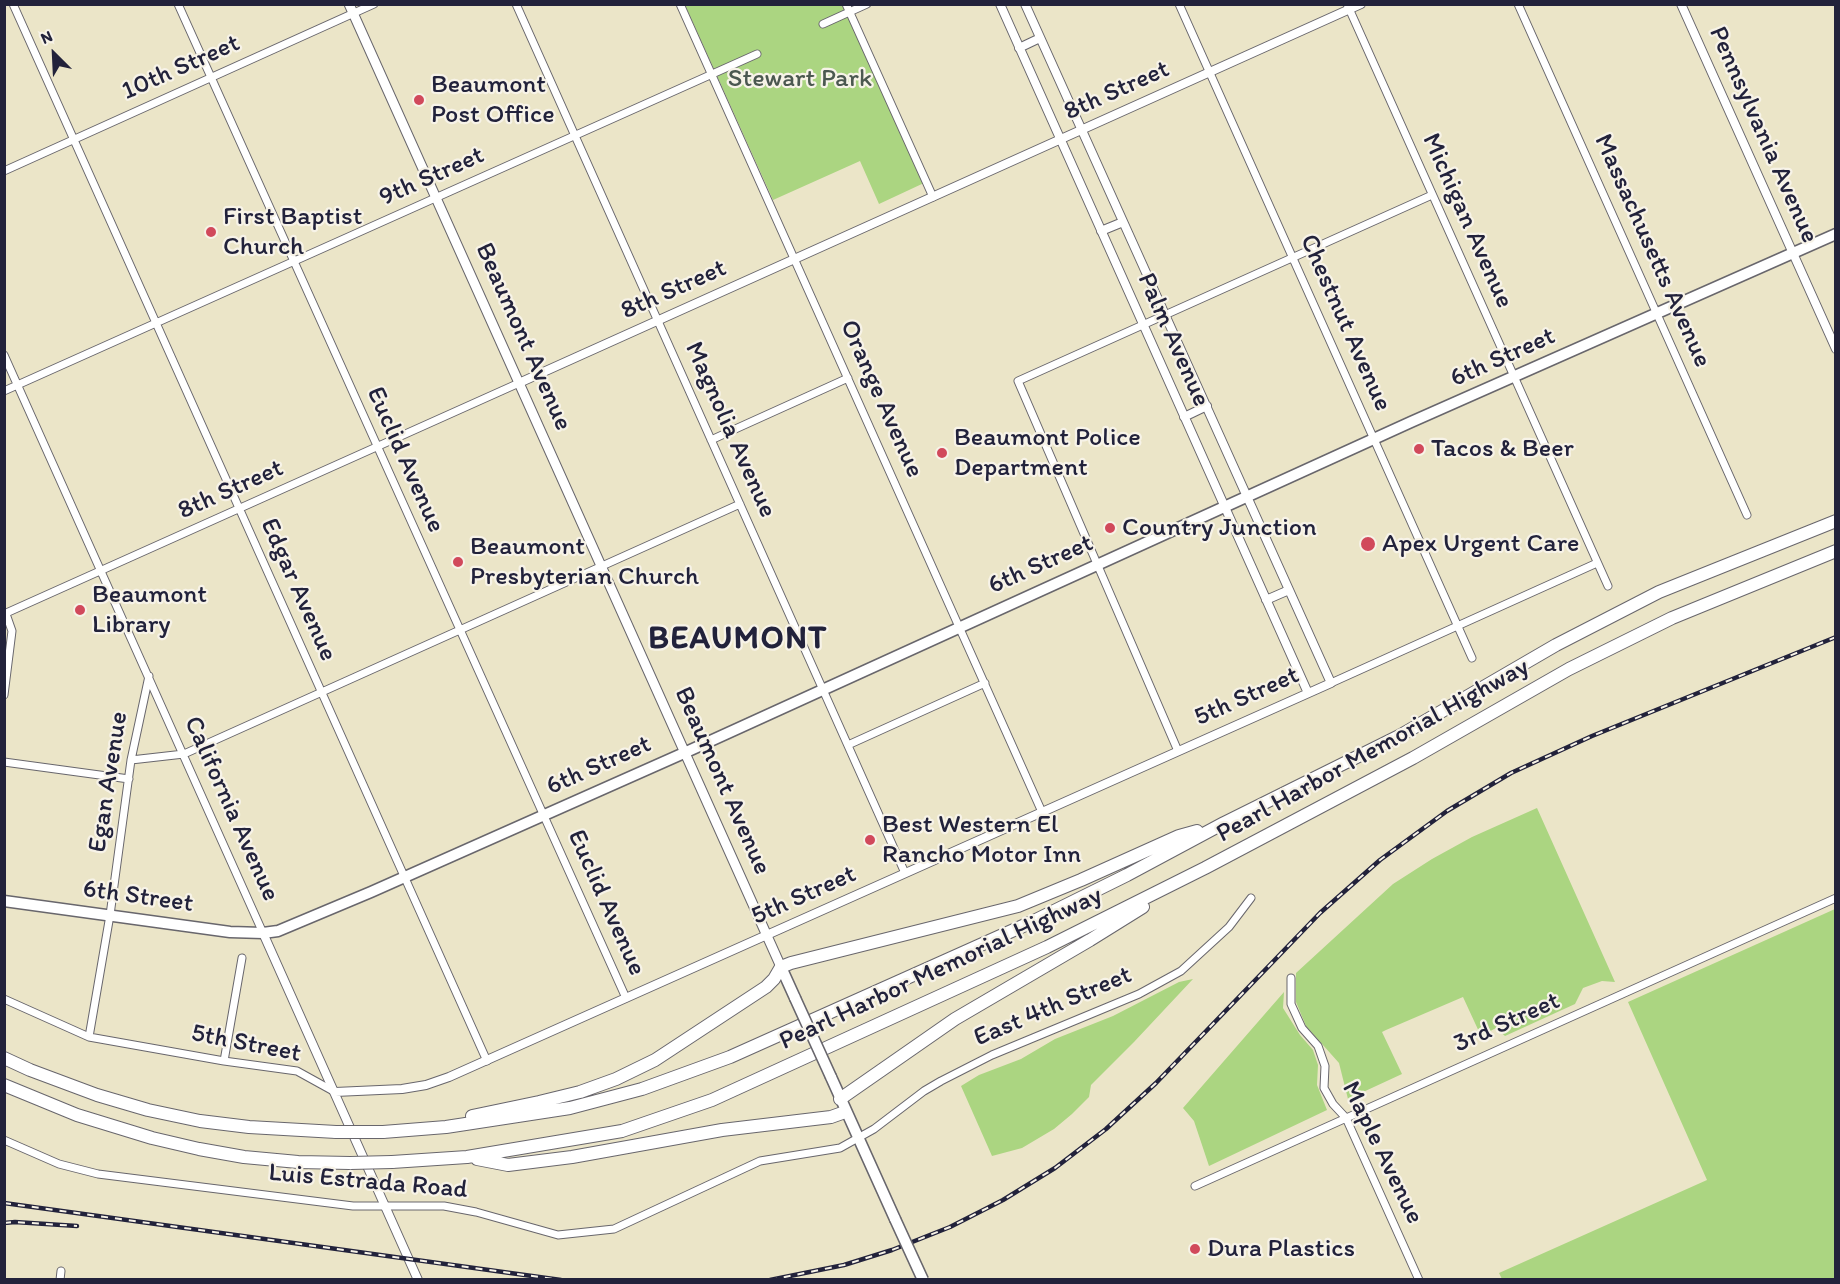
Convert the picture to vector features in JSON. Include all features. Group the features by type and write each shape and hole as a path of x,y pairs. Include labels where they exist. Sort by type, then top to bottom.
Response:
{"highway":[{"name":"Pearl Harbor Memorial Highway","path":"4,1058 97,1095 148,1110 200,1121 249,1127 336,1132 398,1131 495,1121 590,1104 642,1089 729,1058 1034,921 1401,735 1556,645 1649,597 1836,521"},
{"name":"Pearl Harbor Memorial Highway","path":"4,1085 88,1119 152,1138 244,1157 297,1162 467,1157 622,1131 712,1100 1047,947 1205,868 1413,758 1569,669 1672,618 1836,551"},
{"path":"398,1131 539,1102 580,1092 616,1079 655,1060 766,987 781,967 790,963 1018,906 1179,836 1224,823"},
{"path":"840,1099 955,1019 1090,940 1205,868"},
{"path":"467,1157 508,1165 597,1153 722,1130 831,1117 845,1112"}],"main road":[{"name":"Beaumont Avenue","path":"351,9 845,1112 923,1280"},
{"name":"6th Street","path":"4,901 230,932 278,931 684,753 1374,440 1836,234"}],"street":[{"name":"Edgar Avenue","path":"13,4 487,1060"},
{"name":"Euclid Avenue","path":"178,4 626,998"},
{"name":"10th Street","path":"4,171 211,78 351,9 374,4"},
{"name":"Magnolia Avenue","path":"516,4 905,873"},
{"name":"Orange Avenue","path":"680,4 1042,812"},
{"path":"846,4 933,197"},
{"path":"823,24 867,4"},
{"name":"Palm Avenue","path":"1000,4 1308,693"},
{"name":"Palm Avenue","path":"1025,4 1331,683"},
{"name":"Chestnut Avenue","path":"1179,4 1472,658"},
{"name":"8th Street","path":"5,614 1060,140 1348,7 1361,4"},
{"name":"Massachusetts Avenue","path":"1518,4 1747,515"},
{"name":"Pennsylvania Avenue","path":"1681,4 1836,349"},
{"name":"Michigan Avenue","path":"1348,7 1608,586"},
{"path":"1019,48 1040,38"},
{"name":"9th Street","path":"4,391 757,54"},
{"path":"1178,751 1018,381 1432,195"},
{"path":"1101,231 1123,222"},
{"name":"California Avenue","path":"4,355 418,1280"},
{"path":"711,440 848,378"},
{"path":"1184,417 1207,406"},
{"path":"131,760 184,754 740,504"},
{"name":"5th Street","path":"4,999 89,1037 224,1061 297,1071 335,1092 402,1089 426,1085 449,1077 1598,563"},
{"path":"1266,600 1289,590"},
{"path":"4,695 12,631 5,614"},
{"name":"Egan Avenue","path":"89,1037 110,915 131,760 149,676"},
{"path":"848,745 985,683"},
{"path":"4,762 129,779"},
{"name":"East 4th Street","path":"858,1138 941,1081 992,1055 1138,994 1181,971 1229,927 1251,898"},
{"name":"3rd Street","path":"1195,1186 1836,898"},
{"path":"224,1061 242,958"},
{"name":"Maple Avenue","path":"1291,978 1291,1004 1302,1028 1318,1046 1325,1066 1324,1088 1346,1118 1419,1280"},
{"name":"Luis Estrada Road","path":"4,1140 59,1164 98,1174 353,1206 444,1206 476,1212 558,1235 614,1229 760,1161 840,1148 858,1138"},
{"path":"60,1280 61,1271"}],"green space":[{"name":"Stewart Park","path":"685,5 848,5 924,183 879,204 860,161 773,200"},
{"path":"1537,808 1615,982 1602,981 1583,988 1575,1004 1505,1036 1496,1028 1481,1036 1463,997 1386,1030 1382,1032 1402,1074 1348,1099 1339,1063 1306,1026 1296,1002 1296,973 1393,884 1472,837"},
{"path":"1835,909 1835,1279 1502,1279 1499,1273 1707,1180 1628,1002"},
{"path":"1193,979 1091,1085 1089,1097 1072,1114 1054,1129 1022,1148 992,1156 961,1086 979,1075 1021,1059 1055,1039 1113,1016 1179,982"},
{"path":"1284,992 1283,1008 1300,1035 1313,1050 1318,1065 1317,1085 1327,1110 1209,1166 1194,1121 1183,1108"}],"railway":[{"path":"770,1280 844,1265 892,1250 950,1227 1003,1200 1055,1168 1106,1129 1156,1083 1320,913 1380,860 1447,811 1511,773 1592,736 1836,637"},
{"path":"4,1203 561,1280"},
{"path":"4,1223 77,1226"}],"place":[{"name":"Beaumont Post Office","path":"419,100"},
{"name":"First Baptist Church","path":"211,232"},
{"name":"Tacos & Beer","path":"1419,449"},
{"name":"Beaumont Police Department","path":"942,453"},
{"name":"Country Junction","path":"1110,528"},
{"name":"Apex Urgent Care","path":"1368,544"},
{"name":"Beaumont Presbyterian Church","path":"458,562"},
{"name":"Beaumont Library","path":"80,610"},
{"name":"Best Western El Rancho Motor Inn","path":"870,840"},
{"name":"Dura Plastics","path":"1195,1249"}],"district":[{"name":"BEAUMONT","path":"738,640"}]}
